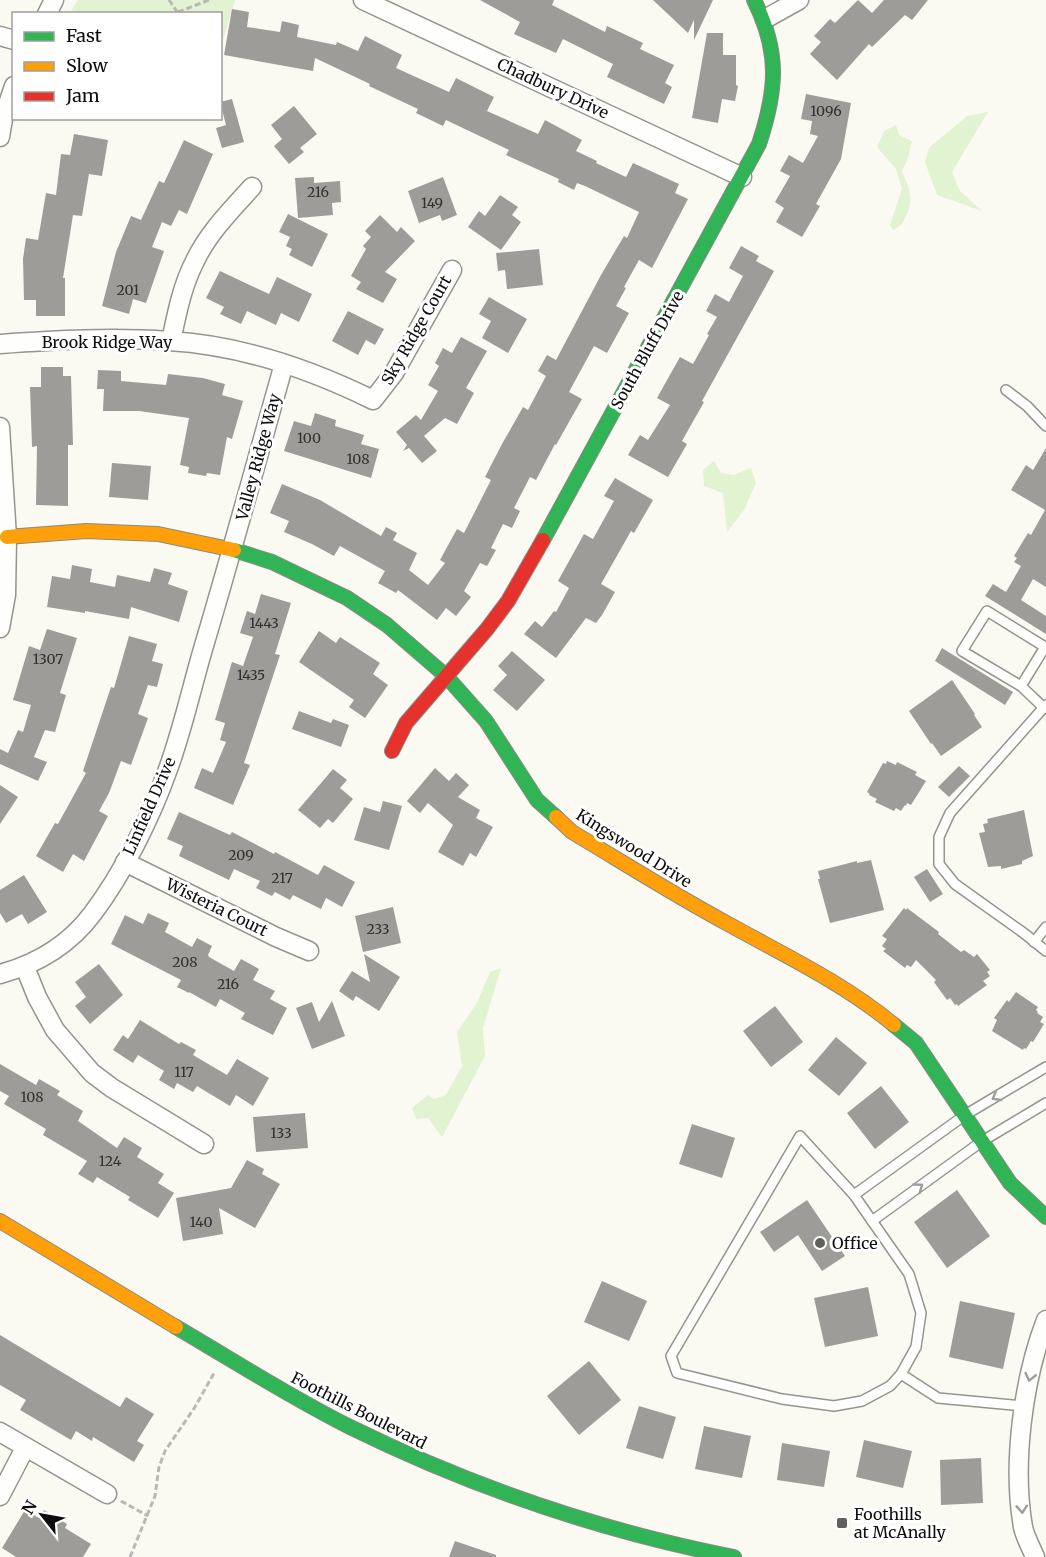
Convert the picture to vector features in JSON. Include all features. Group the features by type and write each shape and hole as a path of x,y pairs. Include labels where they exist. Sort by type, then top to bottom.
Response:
{"street":[{"name":"Chadbury Drive","path":"363,0 742,177"},
{"name":"South Bluff Drive","path":"392,751 406,723 487,629 527,570 759,144 775,90 773,54 765,19 754,0"},
{"path":"765,19 799,0"},
{"path":"0,137 12,92"},
{"path":"171,341 181,293 195,259 227,215 252,187"},
{"name":"Sky Ridge Court","path":"284,364 310,372 373,400 394,373 452,270"},
{"name":"Brook Ridge Way","path":"0,344 108,338 171,341 218,348 284,364"},
{"name":"Valley Ridge Way","path":"232,549 284,364"},
{"path":"0,427 7,537 6,595 0,628"},
{"name":"Kingswood Drive","path":"7,537 86,531 158,534 232,549 272,562 347,598 387,625 446,676 486,722 537,800 572,832 711,915 836,984 875,1009 916,1043 950,1090 981,1142 1010,1183 1046,1216"},
{"name":"Linfield Drive","path":"0,974 25,967 52,952 73,935 93,914 125,862 167,772 232,549"},
{"name":"Wisteria Court","path":"125,862 309,951"},
{"path":"25,967 37,998 55,1030 92,1073 111,1088 204,1144"},
{"name":"Foothills Boulevard","path":"0,1221 304,1403 419,1460 510,1495 588,1521 701,1554 734,1557"},
{"path":"1035,1557 1023,1528 1018,1459 1023,1406 1039,1338 1046,1320"},
{"path":"0,1432 107,1494"},
{"path":"0,1496 26,1448"}],"lane":[{"path":"1006,390 1027,406 1046,426"},
{"path":"1021,686 1045,647 987,611 962,651 1021,686 1045,707 950,813 939,837 939,864 955,884 1046,951"},
{"path":"1034,942 1046,927"},
{"path":"855,1195 965,1115 1046,1067"},
{"path":"872,1221 981,1142 1046,1103"},
{"path":"800,1136 855,1195 872,1221 909,1274 921,1313 916,1347 901,1374 890,1386 862,1401 834,1406 782,1399 677,1373 670,1356 800,1136"},
{"path":"901,1374 938,1398 1023,1406"}],"path":[{"path":"180,12 209,0"},
{"path":"130,1557 155,1496 159,1467 165,1451 195,1407 224,1356"},
{"path":"107,1494 148,1516"}],"green space":[{"path":"78,0 235,0 222,44 222,12 71,12"},
{"path":"988,112 952,172 960,191 982,211 937,195 925,162 929,148 967,116"},
{"path":"896,125 899,135 912,141 902,171 911,199 909,210 903,221 893,230 890,225 902,189 896,169 877,147 884,131"},
{"path":"714,461 721,473 734,475 751,468 756,483 744,510 727,532 723,493 704,486 703,470"},
{"path":"501,968 483,1028 485,1056 442,1137 428,1118 416,1119 412,1108 428,1095 434,1099 446,1095 462,1066 457,1032 477,1003 490,972"}],"building":[{"path":"480,0 554,0 552,5 605,32 607,26 643,43 640,49 674,65 665,83 672,87 664,104 607,77 613,64 563,39 556,53 514,34 520,22"},
{"path":"653,0 713,0 694,40 694,20 688,33"},
{"path":"858,0 872,13 884,0 928,0 912,20 905,15 872,47 869,44 837,80 810,54 821,42 814,36 830,19 835,23"},
{"path":"232,9 249,12 247,27 280,32 282,21 299,25 297,37 336,45 337,42 358,51 365,36 402,55 396,68 449,92 456,78 494,97 487,111 538,134 545,120 582,140 576,151 597,161 596,163 626,177 633,163 679,184 675,193 688,199 652,268 639,260 616,306 629,313 607,353 594,346 569,392 582,399 536,480 530,477 514,508 520,511 512,528 503,524 491,548 496,550 487,566 480,563 464,591 471,597 456,616 446,608 437,620 398,590 396,593 378,583 385,571 340,546 334,556 284,532 289,521 270,513 282,484 320,500 381,536 386,527 397,533 393,540 417,553 409,570 428,585 445,563 440,560 457,529 464,533 491,480 485,477 502,444 523,407 528,410 546,376 538,371 547,355 556,360 601,275 624,236 627,238 639,212 577,183 574,190 558,182 559,179 506,155 509,150 446,120 443,126 416,113 418,109 315,58 313,71 224,55"},
{"path":"707,33 723,33 723,55 736,55 736,85 738,86 735,101 722,99 718,123 692,118"},
{"path":"806,94 851,103 841,159 816,204 820,206 802,237 776,222 784,208 775,202 790,176 780,171 789,155 803,163 818,136 810,134 812,121 801,119"},
{"path":"232,99 244,142 222,148 216,128 226,125 222,102"},
{"path":"294,106 317,134 300,148 304,152 289,164 274,146 282,139 271,125"},
{"path":"74,134 108,140 102,176 89,174 82,216 73,215 63,278 65,278 65,316 36,316 36,300 24,300 23,259 26,238 38,240 46,193 56,195 61,154 70,155"},
{"path":"184,140 213,154 187,214 179,210 171,226 162,222 152,247 164,251 146,303 133,299 129,314 102,306 116,252 131,216 141,220 159,181 164,183"},
{"path":"314,177 314,183 340,181 341,202 332,203 333,215 298,218 295,178"},
{"path":"443,177 457,215 442,221 440,215 419,223 408,191"},
{"path":"500,195 518,207 512,215 521,222 501,250 468,227 479,211 485,216"},
{"path":"288,214 328,234 312,267 289,255 292,249 286,246 290,237 279,232"},
{"path":"380,215 397,232 401,227 415,241 385,272 397,279 383,303 356,289 361,282 351,276 366,249 363,246 371,237 365,231"},
{"path":"741,246 759,256 756,261 774,271 702,401 704,402 682,441 687,444 668,477 628,455 640,435 648,440 670,405 657,398 680,357 693,364 709,335 707,334 717,317 706,311 715,294 729,302 743,276 729,268"},
{"path":"539,249 543,285 507,289 505,270 498,271 496,253"},
{"path":"220,271 269,294 277,277 312,294 299,322 281,313 276,325 247,311 241,324 220,314 224,307 206,298"},
{"path":"489,297 527,319 508,353 482,338 491,321 479,314"},
{"path":"348,311 384,329 375,345 366,340 358,355 332,341"},
{"path":"461,337 487,351 466,388 474,393 457,424 445,418 424,436 437,451 422,463 409,448 403,451 407,445 396,432 416,415 421,420 438,391 428,385 439,366 435,363 443,348 452,353"},
{"path":"41,367 63,367 63,376 71,376 73,445 68,445 68,506 36,505 37,446 32,447 30,387 41,387"},
{"path":"98,370 121,371 121,381 166,385 168,374 203,378 225,384 222,395 243,401 232,439 227,437 220,475 207,473 206,476 188,473 189,467 180,465 189,418 139,411 103,411 104,389 97,389"},
{"path":"315,413 336,420 335,426 364,435 361,444 379,449 371,478 284,451 294,421 311,426"},
{"path":"1046,448 1046,587 1033,579 1021,600 1046,616 1046,634 985,596 993,584 1006,592 1021,566 1014,562 1017,558 1014,556 1028,533 1031,535 1045,510 1011,490 1026,465 1033,470"},
{"path":"112,463 151,466 148,500 109,497"},
{"path":"615,478 653,500 634,533 631,531 601,584 615,592 602,615 596,623 586,618 556,658 524,634 535,621 542,627 554,611 556,612 569,588 558,581 584,534 593,539 614,501 604,496"},
{"path":"72,565 92,569 90,582 115,587 117,575 150,582 154,568 172,573 168,584 188,591 179,622 131,607 129,619 47,607 52,576 70,579"},
{"path":"261,594 291,603 275,654 280,655 244,763 250,765 233,805 194,788 202,768 213,773 226,742 220,740 225,723 215,720 232,662 243,666 253,637 240,633 247,611 255,614"},
{"path":"47,629 77,638 60,693 66,695 55,732 45,730 34,757 47,762 38,781 0,764 0,749 8,753 18,730 23,732 31,705 13,700 29,646 40,650"},
{"path":"319,631 336,643 340,637 380,663 373,674 388,685 365,718 349,707 354,700 299,662"},
{"path":"129,636 157,644 152,661 163,664 157,687 148,685 138,714 148,718 131,765 121,761 109,793 99,811 108,816 84,861 73,854 63,872 36,856 55,823 58,824 86,773 83,771 111,687 114,688"},
{"path":"942,648 1013,692 1005,705 935,661"},
{"path":"512,651 545,680 517,711 493,690 507,675 498,666"},
{"path":"952,680 982,727 941,756 909,711"},
{"path":"299,711 331,723 333,719 349,725 341,747 292,729"},
{"path":"887,761 896,765 897,762 917,772 915,775 926,781 911,805 907,803 901,811 896,808 894,811 875,802 877,799 867,792 883,763 886,764"},
{"path":"959,766 970,776 949,797 938,787"},
{"path":"435,768 449,781 456,773 469,785 458,797 480,810 476,818 493,827 476,857 470,853 463,866 438,852 453,825 428,803 420,813 407,801"},
{"path":"333,769 347,780 340,788 353,799 333,823 328,819 320,828 298,810"},
{"path":"0,785 18,797 0,824"},
{"path":"383,801 402,806 389,850 354,840 364,807 380,812"},
{"path":"1024,810 1033,856 1022,861 1022,864 1001,869 1001,866 988,867 979,833 985,832 983,824 988,823 987,819"},
{"path":"179,812 230,835 232,832 318,875 324,865 355,882 342,907 326,898 321,909 293,895 290,900 275,892 272,896 256,888 260,881 234,869 229,880 179,856 183,846 167,839"},
{"path":"871,860 884,910 830,923 818,871 857,861 857,863"},
{"path":"927,869 943,894 930,902 914,877"},
{"path":"24,875 47,912 28,924 22,914 6,923 0,913 0,890"},
{"path":"393,907 401,943 363,952 355,916"},
{"path":"904,908 939,932 938,934 961,952 964,950 974,957 977,954 990,970 987,972 990,976 983,981 987,985 958,1006 950,998 947,1000 934,982 936,980 916,960 911,967 907,965 905,968 883,951 886,949 882,946 887,939 882,936"},
{"path":"148,913 169,923 165,932 192,947 197,938 212,946 209,957 234,971 241,959 259,969 253,980 275,991 270,999 287,1008 273,1035 241,1019 245,1013 220,999 216,1007 177,987 181,980 111,944 125,915 143,924"},
{"path":"364,954 400,977 379,1011 356,996 353,1001 339,991 352,971 370,982"},
{"path":"99,964 123,995 90,1024 75,1006 86,997 75,982"},
{"path":"1016,992 1038,1007 1037,1013 1043,1017 1040,1022 1044,1024 1033,1042 1031,1041 1023,1050 992,1031 997,1020 994,1018"},
{"path":"332,1001 345,1036 312,1049 296,1008 312,1002 319,1022"},
{"path":"775,1006 803,1042 771,1067 743,1031"},
{"path":"140,1020 179,1044 181,1042 196,1050 193,1055 227,1075 237,1059 269,1078 253,1106 236,1095 230,1106 197,1086 193,1092 177,1083 174,1089 159,1080 164,1071 138,1055 133,1063 113,1050 123,1035 128,1039"},
{"path":"836,1037 867,1063 839,1096 808,1070"},
{"path":"0,1064 36,1085 39,1079 60,1091 57,1095 83,1111 78,1121 117,1148 124,1137 142,1148 137,1157 164,1174 158,1183 174,1193 158,1218 128,1200 130,1197 97,1177 93,1183 78,1174 87,1161 43,1135 46,1129 4,1104 9,1096 0,1091"},
{"path":"881,1086 909,1122 875,1149 847,1113"},
{"path":"305,1113 308,1148 256,1152 253,1117"},
{"path":"692,1124 735,1138 722,1178 679,1164"},
{"path":"247,1160 264,1169 262,1174 280,1184 255,1228 219,1208 223,1234 183,1241 176,1198 231,1188"},
{"path":"957,1190 990,1236 947,1268 914,1222"},
{"name":"Office","path":"807,1200 845,1256 822,1271 798,1235 774,1252 760,1232"},
{"path":"602,1281 647,1301 629,1341 584,1322"},
{"path":"868,1287 878,1336 825,1347 814,1298"},
{"path":"960,1301 1015,1313 1003,1369 949,1357"},
{"path":"0,1335 120,1407 126,1397 154,1414 137,1441 144,1445 134,1462 93,1437 92,1441 76,1431 71,1440 20,1410 26,1400 0,1385"},
{"path":"589,1361 621,1400 579,1435 547,1396"},
{"path":"639,1406 676,1417 663,1459 626,1448"},
{"path":"704,1426 751,1436 742,1478 695,1469"},
{"path":"864,1440 912,1451 903,1488 856,1477"},
{"path":"782,1443 830,1451 824,1487 777,1480"},
{"path":"981,1458 983,1503 941,1505 940,1460"},
{"path":"25,1510 39,1518 44,1510 67,1524 65,1528 91,1544 83,1557 16,1557 2,1548"},
{"path":"455,1541 496,1555 496,1557 449,1557"}],"traffic: fast":[{"path":"543,540 759,144 769,106 773,71 768,37 754,0"},
{"path":"234,550 272,562 347,598 387,625 446,676 486,721 537,800 556,817"},
{"path":"894,1025 916,1043 1010,1183 1046,1217"},
{"path":"176,1327 350,1427 443,1469 490,1488 586,1520 734,1557"}],"traffic: slow":[{"path":"7,537 86,531 158,534 234,550"},
{"path":"556,817 572,832 650,879 856,996 894,1025"},
{"path":"0,1221 176,1327"}],"traffic: jam":[{"path":"392,751 406,723 487,629 508,601 543,540"}],"place":[{"name":"Office","path":"820,1243"},
{"name":"Foothills at McAnally","path":"842,1523"}]}
